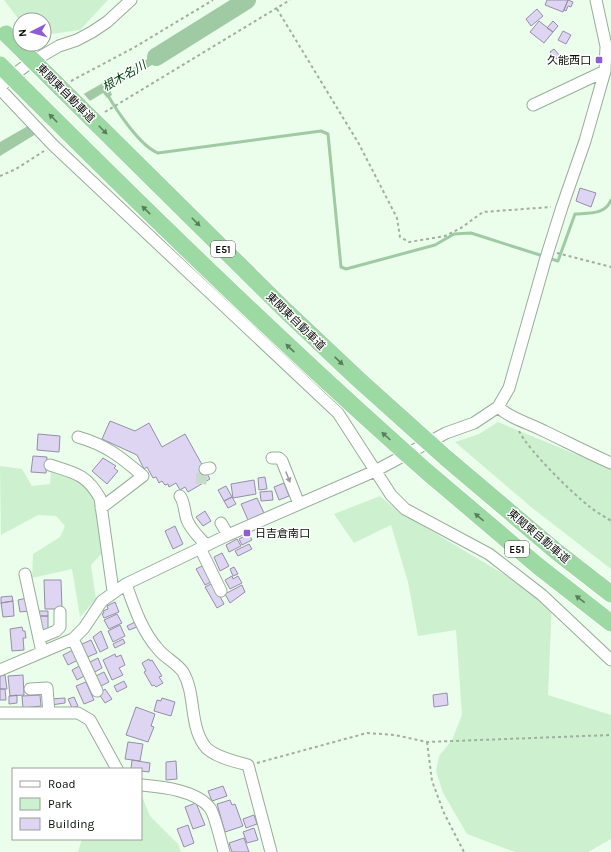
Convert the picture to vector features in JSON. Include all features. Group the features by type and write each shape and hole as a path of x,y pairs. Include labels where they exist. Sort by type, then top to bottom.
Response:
{"highway":[{"name":"東関東自動車道","path":"3,31 287,312 358,379 446,458 558,552 611,594"},
{"name":"E51","path":"0,65 111,176 339,394 426,471 532,561 611,623"}],"street":[{"path":"131,0 107,22 92,32 77,40 59,46 28,64 6,81 0,89 51,143 338,413 391,495 405,509 489,554 542,594 611,660"},
{"path":"0,670 73,639 84,628 102,601 113,591 126,584 228,535 375,471 446,433 474,423 498,407 509,388 547,254 585,141 607,68 606,46 596,0"},
{"path":"533,105 607,68"},
{"path":"498,407 514,418 544,430 582,451 611,462"},
{"path":"78,437 91,441 118,454 143,476 102,508"},
{"path":"272,458 279,458 282,461 299,504"},
{"path":"50,465 79,474 94,488 100,498 113,591"},
{"path":"180,496 183,500 188,521 203,547 221,592"},
{"path":"221,523 228,535"},
{"path":"25,574 42,652"},
{"path":"126,584 141,624 158,650 183,672 188,686 194,724 204,747 225,759 248,765 250,768 253,786 271,852"},
{"path":"39,638 56,631 60,627 60,612"},
{"path":"73,639 97,691"},
{"path":"30,689 47,688 49,713"},
{"path":"0,713 78,713 90,720 116,768"},
{"path":"142,785 173,788 199,799 210,808 224,852"}],"path":[{"path":"67,83 135,47 213,0"},
{"path":"103,114 290,0"},
{"path":"277,8 359,144 397,218 400,237 409,242 445,236 461,228 483,212 562,207"},
{"path":"0,176 34,158 51,143"},
{"path":"547,254 611,267"},
{"path":"514,418 520,434 534,451 590,507 611,521"},
{"path":"248,765 367,733 395,735 427,742 611,734"},
{"path":"427,742 432,781 444,813 464,852"}],"green space":[{"path":"4,0 108,0 80,30 52,34 52,12 13,12"},
{"path":"498,422 611,469 611,569 531,507 455,442 479,434"},
{"path":"0,466 22,469 32,486 50,484 51,472 77,478 94,495 98,506 104,551 91,565 96,599 80,617 72,569 32,578 33,554 60,537 65,526 56,516 38,515 1,535"},
{"path":"380,496 398,511 552,603 548,695 611,715 611,839 588,852 515,852 467,834 443,793 436,771 439,756 452,740 462,715 456,630 418,636 408,582 391,525 354,543 334,514"},
{"path":"142,796 150,816 178,844 181,852 78,852 82,840 142,840"}],"water":[{"path":"178,40 173,53 110,89 112,95 107,98 103,93 0,156 0,142 101,84 108,78 125,73"}],"pier":[{"path":"82,92 91,102 47,129 36,119"}],"building":[{"path":"547,0 568,0 563,12 545,5"},
{"path":"568,0 573,2 571,7 568,6 566,11 564,10"},
{"path":"537,9 543,16 531,26 526,19"},
{"path":"539,21 553,32 544,43 530,32"},
{"path":"553,21 558,26 553,32 547,28"},
{"path":"563,31 571,35 566,44 558,40"},
{"path":"554,49 560,56 556,59 550,52"},
{"path":"580,188 596,193 591,207 576,201"},
{"path":"110,421 135,431 149,423 162,447 185,434 210,479 188,492 185,487 180,490 176,483 169,487 168,484 165,485 162,481 159,483 156,477 153,478 147,467 144,469 137,455 102,439"},
{"path":"38,434 60,436 59,452 37,450"},
{"path":"33,456 47,457 46,473 31,472"},
{"path":"103,458 116,466 114,468 118,471 107,484 92,471"},
{"path":"265,477 267,489 259,490 258,478"},
{"path":"254,480 256,494 233,498 231,484"},
{"path":"284,483 289,496 279,500 274,487"},
{"path":"226,486 232,497 224,501 218,490"},
{"path":"272,491 273,500 261,501 260,492"},
{"path":"232,497 236,504 228,508 224,501"},
{"path":"257,498 264,513 248,520 241,504"},
{"path":"205,511 211,521 203,526 196,517"},
{"path":"175,526 183,544 173,549 165,531"},
{"path":"249,534 252,540 242,545 239,539"},
{"path":"237,539 241,546 229,552 226,545"},
{"path":"249,544 252,549 238,556 235,551"},
{"path":"222,553 229,566 220,571 214,557"},
{"path":"204,565 213,581 205,585 196,569"},
{"path":"234,567 238,574 233,576 230,569"},
{"path":"232,576 233,579 238,576 242,583 230,589 225,580"},
{"path":"44,580 61,580 62,609 45,609"},
{"path":"213,583 224,604 217,608 205,587"},
{"path":"242,585 245,592 230,603 225,594"},
{"path":"12,596 13,601 1,603 1,597"},
{"path":"27,598 29,611 20,612 18,600"},
{"path":"13,601 14,616 3,617 1,603"},
{"path":"115,602 119,612 104,618 102,614 104,613 103,611 108,609 107,606"},
{"path":"37,611 48,611 48,616 37,616"},
{"path":"117,614 122,623 109,629 104,620"},
{"path":"39,616 48,616 48,630 39,630"},
{"path":"135,622 137,627 129,630 127,626"},
{"path":"120,625 125,636 113,642 108,631"},
{"path":"22,627 23,631 25,631 26,638 23,638 24,650 12,651 10,629"},
{"path":"101,631 108,648 100,652 93,637"},
{"path":"123,639 125,643 115,648 113,644"},
{"path":"91,640 97,653 85,658 80,645"},
{"path":"73,650 78,660 68,665 63,655"},
{"path":"115,654 116,657 121,655 125,665 119,668 123,675 112,680 103,660"},
{"path":"98,658 102,668 93,673 88,663"},
{"path":"149,659 150,661 152,660 162,676 159,677 163,683 156,687 154,685 152,686 144,672 146,671 142,663"},
{"path":"81,665 86,675 77,680 72,670"},
{"path":"104,672 109,682 99,687 94,677"},
{"path":"5,675 7,689 0,689 0,676"},
{"path":"23,675 24,695 10,696 8,676"},
{"path":"124,681 127,687 117,692 114,686"},
{"path":"86,682 94,700 84,704 76,686"},
{"path":"0,689 5,689 6,700 0,700"},
{"path":"105,689 112,699 105,703 99,694"},
{"path":"447,693 448,705 434,707 433,695"},
{"path":"17,695 17,703 9,704 9,696"},
{"path":"40,695 41,706 23,708 22,696"},
{"path":"74,697 78,706 72,708 68,699"},
{"path":"65,698 65,703 51,705 50,699"},
{"path":"162,698 175,702 171,716 154,711 157,700 161,701"},
{"path":"136,707 155,714 151,726 154,727 148,742 126,735"},
{"path":"128,742 143,744 140,761 125,759"},
{"path":"132,760 150,763 149,772 142,771 142,768 131,768"},
{"path":"176,761 177,779 166,780 166,762"},
{"path":"223,786 227,796 212,801 208,791"},
{"path":"230,800 232,805 235,804 243,826 225,832 217,804"},
{"path":"196,803 205,825 193,829 185,807"},
{"path":"254,815 257,824 246,828 243,819"},
{"path":"188,825 194,843 184,847 177,829"},
{"path":"254,828 258,840 247,843 243,832"},
{"path":"244,838 249,852 232,852 229,843"}],"waterway":[{"name":"根木名川","path":"156,57 247,0"},
{"path":"107,94 137,136 151,149 158,153 321,131 328,134 341,267 346,269 435,245 454,234 471,233 543,256"},
{"path":"548,258 558,261 575,214 601,211 611,200"}],"tunnel":[{"path":"201,484 202,471 205,469"}],"place":[{"name":"久能西口","path":"599,60"},
{"name":"日吉倉南口","path":"247,533"}]}
